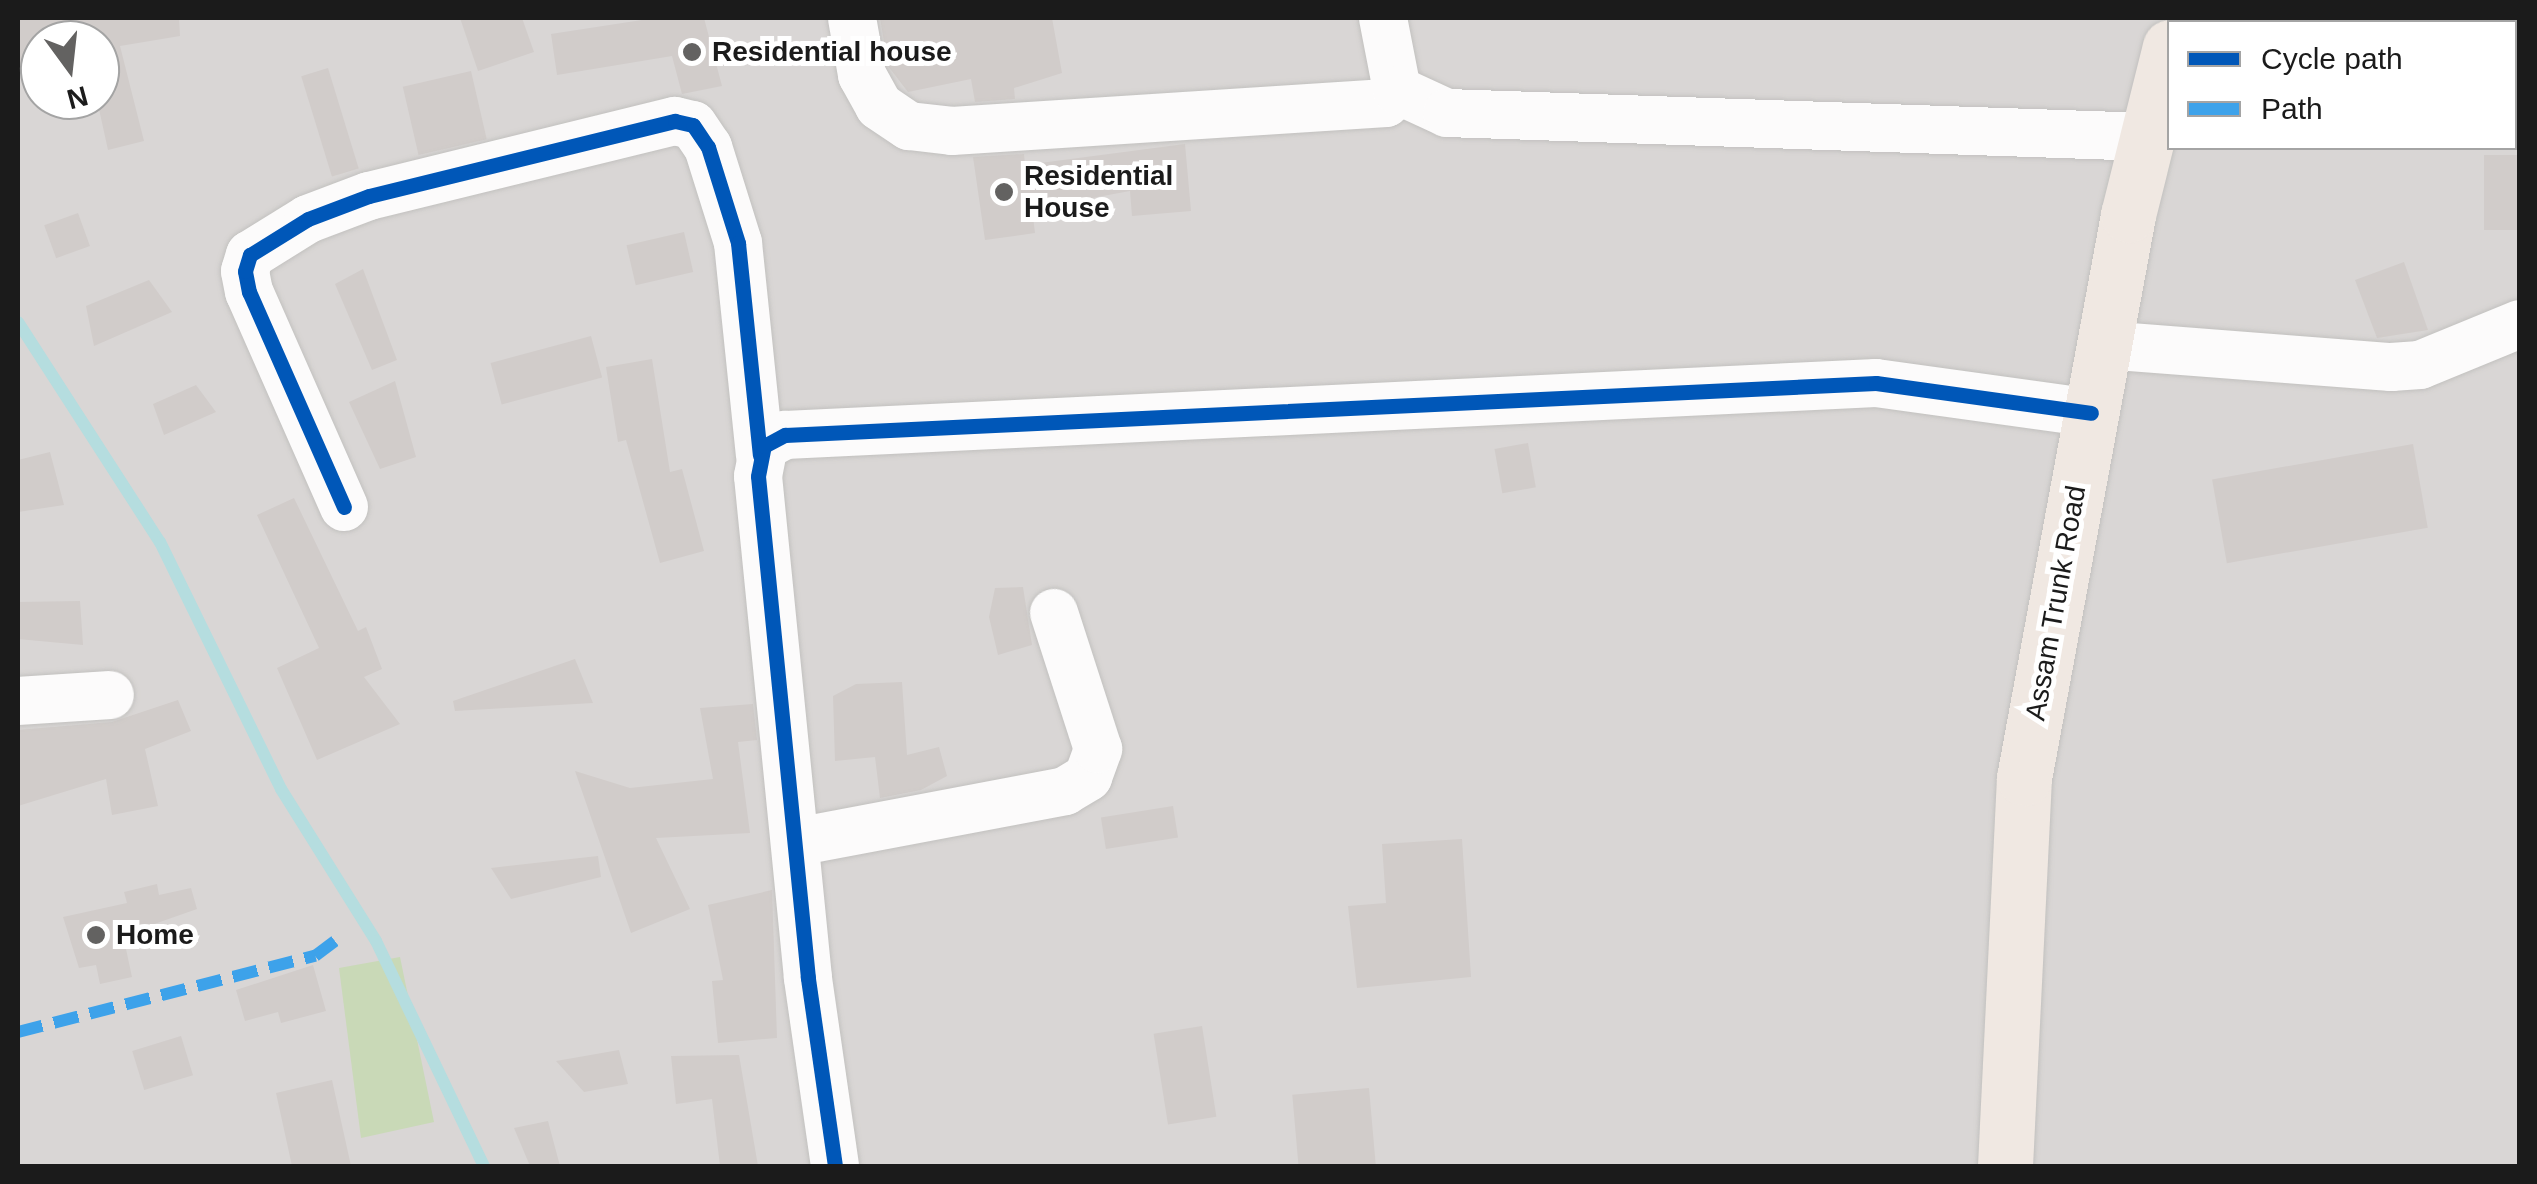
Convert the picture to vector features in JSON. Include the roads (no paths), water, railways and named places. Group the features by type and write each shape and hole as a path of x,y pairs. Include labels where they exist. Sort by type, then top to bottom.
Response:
{"main road":[{"name":"Assam Trunk Road","path":"2005,1166 2024,778 2104,345 2167,59"}],"street":[{"path":"852,18 862,75 880,106 910,126 952,131 1386,103 1396,90 1383,18"},
{"path":"1396,90 1447,113 2148,136"},
{"path":"344,507 249,292 250,255 308,219 385,191 675,120 693,126 708,147 734,227 760,454 796,842 834,1166"},
{"path":"2104,345 2391,367 2440,358 2520,324"},
{"path":"760,454 786,435 1190,419 1706,388 1876,383 2091,413"},
{"path":"796,842 1065,791 1088,777 1098,749 1054,612"},
{"path":"18,701 110,694"}],"waterway":[{"path":"18,322 160,542 281,789 376,941 484,1166"}],"place":[{"name":"Residential house","path":"692,52"},
{"name":"Residential House","path":"1004,192"},
{"name":"Home","path":"96,935"}]}
